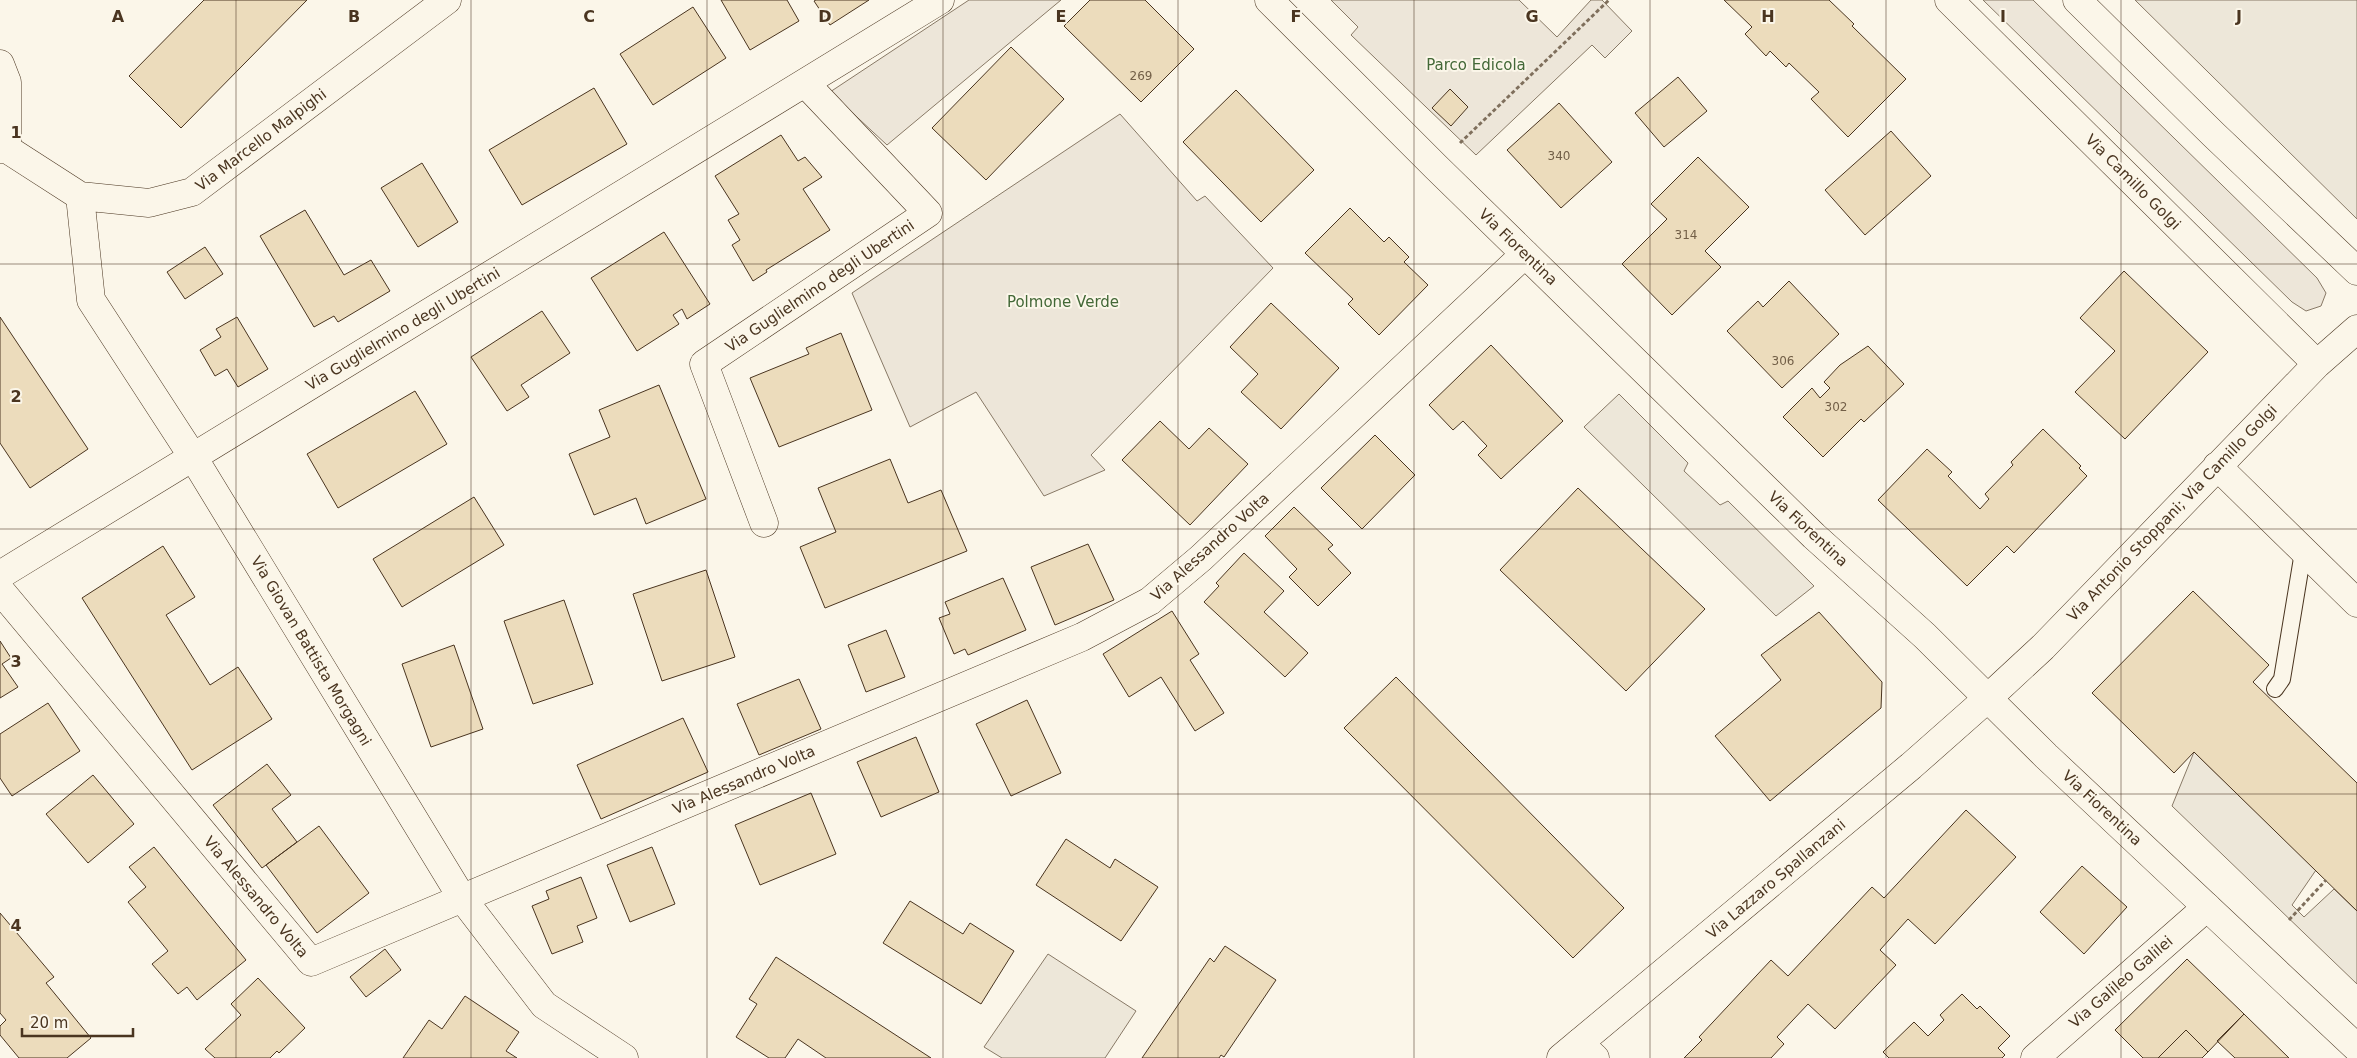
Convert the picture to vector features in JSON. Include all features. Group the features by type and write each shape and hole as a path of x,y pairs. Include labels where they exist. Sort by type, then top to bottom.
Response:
{"street":[{"name":"Via Marcello Malpighi","path":"4,149 80,196 149,204 192,192 447,0"},
{"name":"Via Guglielmino degli Ubertini","path":"0,575 940,0"},
{"name":"Via Fiorentina","path":"1269,0 1524,254 1814,536 1925,636 2046,756 2357,1048"},
{"name":"Via Camillo Golgi","path":"1949,0 2318,364"},
{"path":"2078,0 2207,128 2357,271"},
{"path":"0,64 7,82 4,149"},
{"name":"Via Guglielmino degli Ubertini","path":"764,524 704,364 928,213 805,83"},
{"name":"Via Giovan Battista Morgagni","path":"80,196 91,300 193,457 462,898 544,1005 624,1058"},
{"name":"Via Alessandro Volta","path":"0,590 311,962 1082,637 1150,601 1201,558 1524,254"},
{"name":"Via Antonio Stoppani; Via Camillo Golgi","path":"1988,698 2043,647 2318,364 2357,329"},
{"path":"2217,466 2357,603"},
{"name":"Via Lazzaro Spallanzani","path":"1578,1053 1988,698"},
{"name":"Via Galileo Galilei","path":"2035,1058 2208,907"}],"lane":[{"path":"2275,689 2282,679 2304,552"}],"path":[{"path":"1457,146 1609,0"},
{"path":"2289,920 2326,880"}],"green space":[{"path":"969,0 1061,0 887,145 830,92"},
{"name":"Parco Edicola","path":"1331,0 1519,0 1557,37 1591,0 1602,0 1632,31 1605,58 1592,45 1476,155 1351,35 1358,27"},
{"path":"1983,0 2033,0 2317,278 2326,293 2321,306 2306,311 2292,302"},
{"name":"Polmone Verde","path":"1120,114 1197,201 1205,196 1273,268 1091,455 1105,470 1044,496 976,392 910,427 852,293"}],"shaded area":[{"path":"2135,0 2357,0 2357,219"},
{"path":"1619,394 1688,463 1684,471 1720,505 1728,501 1814,586 1776,616 1584,427"},
{"path":"2194,752 2316,870 2292,905 2304,917 2334,889 2357,911 2357,984 2172,806"},
{"path":"1048,954 1136,1011 1105,1058 1002,1058 984,1047"}],"building":[{"path":"204,0 307,0 181,128 129,76"},
{"path":"721,0 787,0 799,21 750,50"},
{"path":"869,0 830,25 814,1"},
{"path":"1090,0 1145,0 1194,49 1141,102 1064,26"},
{"path":"1724,0 1829,0 1854,24 1852,26 1906,79 1848,137 1811,99 1819,92 1789,63 1786,67 1770,51 1766,56 1745,34 1752,27"},
{"path":"693,7 726,58 653,105 620,54"},
{"path":"1011,47 1064,99 986,180 932,128"},
{"path":"1678,77 1707,111 1664,147 1635,113"},
{"path":"594,88 627,144 522,205 489,150"},
{"path":"1450,89 1468,107 1451,126 1432,108"},
{"path":"1236,90 1314,170 1261,222 1183,142"},
{"path":"1559,103 1612,162 1561,208 1507,150"},
{"path":"1891,131 1931,176 1865,235 1825,190"},
{"path":"781,135 798,161 805,157 822,177 803,189 830,230 766,270 767,272 753,281 732,245 740,240 728,220 739,214 715,176"},
{"path":"1698,157 1749,207 1705,251 1721,267 1672,315 1622,264 1667,219 1651,204"},
{"path":"422,163 458,222 418,247 381,188"},
{"path":"1350,208 1384,242 1389,237 1409,257 1404,262 1428,285 1379,335 1348,304 1353,299 1305,253"},
{"path":"305,210 344,275 371,260 390,291 338,322 334,316 314,327 260,236"},
{"path":"664,232 710,304 687,319 682,309 673,315 679,324 637,351 591,278"},
{"path":"205,247 223,274 185,299 167,272"},
{"path":"2124,271 2208,352 2125,439 2075,392 2115,351 2080,318"},
{"path":"1789,281 1839,334 1782,388 1727,331 1758,301 1763,307"},
{"path":"1271,303 1339,368 1281,429 1241,392 1258,374 1230,347"},
{"path":"542,311 570,353 521,385 529,397 507,411 471,357"},
{"path":"0,317 88,449 30,488 0,443"},
{"path":"237,317 268,369 238,387 227,369 215,376 200,350 221,337 216,329"},
{"path":"841,333 872,410 779,447 750,378 809,354 806,348"},
{"path":"1491,345 1563,421 1501,479 1478,455 1487,446 1463,421 1453,430 1429,405"},
{"path":"1868,346 1904,384 1864,422 1861,419 1823,457 1783,417 1812,388 1820,398 1830,388 1824,382 1840,365"},
{"path":"659,385 706,499 646,524 636,498 594,515 569,454 610,437 599,410"},
{"path":"415,391 447,444 338,508 307,454"},
{"path":"1160,421 1189,449 1209,428 1248,464 1190,525 1122,460"},
{"path":"2043,429 2081,466 2079,468 2087,476 2014,553 2007,546 1967,586 1878,500 1927,449 1952,472 1948,476 1980,509 1989,499 1985,494 2013,465 2011,462"},
{"path":"1375,435 1415,475 1362,529 1321,488"},
{"path":"890,459 908,503 941,490 967,551 825,608 800,547 836,532 818,488"},
{"path":"1578,488 1705,609 1626,691 1500,570"},
{"path":"474,497 504,545 402,607 373,559"},
{"path":"1294,507 1333,545 1328,549 1351,573 1318,606 1289,577 1297,569 1265,536"},
{"path":"1088,544 1114,600 1055,625 1031,567"},
{"path":"163,546 195,597 166,615 210,685 238,667 272,719 192,770 82,598"},
{"path":"1244,553 1284,591 1264,612 1308,653 1285,677 1204,602 1219,586 1216,583"},
{"path":"706,570 735,657 662,681 633,594"},
{"path":"1003,578 1026,630 968,655 965,649 954,654 939,618 950,614 945,602"},
{"path":"2193,591 2269,665 2253,682 2357,783 2357,911 2194,752 2174,773 2092,693"},
{"path":"564,600 593,684 533,704 504,621"},
{"path":"1172,611 1199,654 1190,660 1224,713 1195,731 1161,677 1129,697 1103,654"},
{"path":"1819,612 1882,682 1881,708 1770,801 1715,736 1781,680 1761,655"},
{"path":"886,630 905,677 866,692 848,645"},
{"path":"0,641 11,658 2,664 18,687 0,698"},
{"path":"454,645 483,729 431,747 402,664"},
{"path":"1396,677 1624,908 1573,958 1344,728"},
{"path":"799,679 821,729 759,755 737,704"},
{"path":"1027,700 1061,773 1011,796 976,724"},
{"path":"48,703 80,751 12,796 0,778 0,734"},
{"path":"683,718 708,772 601,819 577,765"},
{"path":"916,737 939,792 881,817 857,762"},
{"path":"267,764 291,795 272,809 297,842 262,868 213,805"},
{"path":"93,775 134,824 88,863 46,814"},
{"path":"811,793 836,854 760,885 735,825"},
{"path":"1966,810 2016,857 1935,944 1908,919 1880,950 1896,965 1835,1029 1808,1004 1777,1037 1784,1044 1771,1058 1684,1058 1702,1040 1699,1037 1771,960 1788,976 1872,887 1884,898"},
{"path":"319,826 369,893 317,933 266,865"},
{"path":"1066,839 1110,868 1115,859 1158,887 1121,941 1036,885"},
{"path":"154,847 246,960 197,1000 187,987 178,994 152,964 168,951 128,902 146,887 129,867"},
{"path":"652,847 675,904 630,922 607,865"},
{"path":"2082,866 2127,907 2084,954 2040,912"},
{"path":"581,877 597,918 577,926 583,942 552,954 532,906 549,899 546,891"},
{"path":"910,901 963,934 970,923 1014,951 981,1004 883,943"},
{"path":"0,913 54,977 46,983 91,1038 67,1058 19,1058 0,1035 0,1026 6,1020 0,1013"},
{"path":"1225,946 1276,980 1224,1057 1221,1055 1219,1058 1142,1058 1210,958 1214,962"},
{"path":"385,949 401,970 366,997 350,977"},
{"path":"776,957 931,1058 826,1058 798,1039 785,1058 769,1058 736,1037 757,1004 749,999"},
{"path":"2187,959 2244,1014 2208,1052 2186,1030 2158,1058 2143,1058 2115,1030"},
{"path":"258,978 305,1028 279,1053 277,1051 270,1058 215,1058 205,1049 241,1015 231,1004"},
{"path":"1962,994 1977,1009 1980,1006 2010,1036 1998,1048 2005,1055 2002,1058 1889,1058 1883,1052 1914,1022 1928,1036 1944,1020 1940,1015"},
{"path":"465,996 519,1032 506,1051 517,1058 403,1058 429,1020 442,1029"},
{"path":"2244,1014 2289,1058 2235,1058 2217,1041"},
{"path":"2186,1030 2208,1052 2202,1058 2158,1058"}]}
